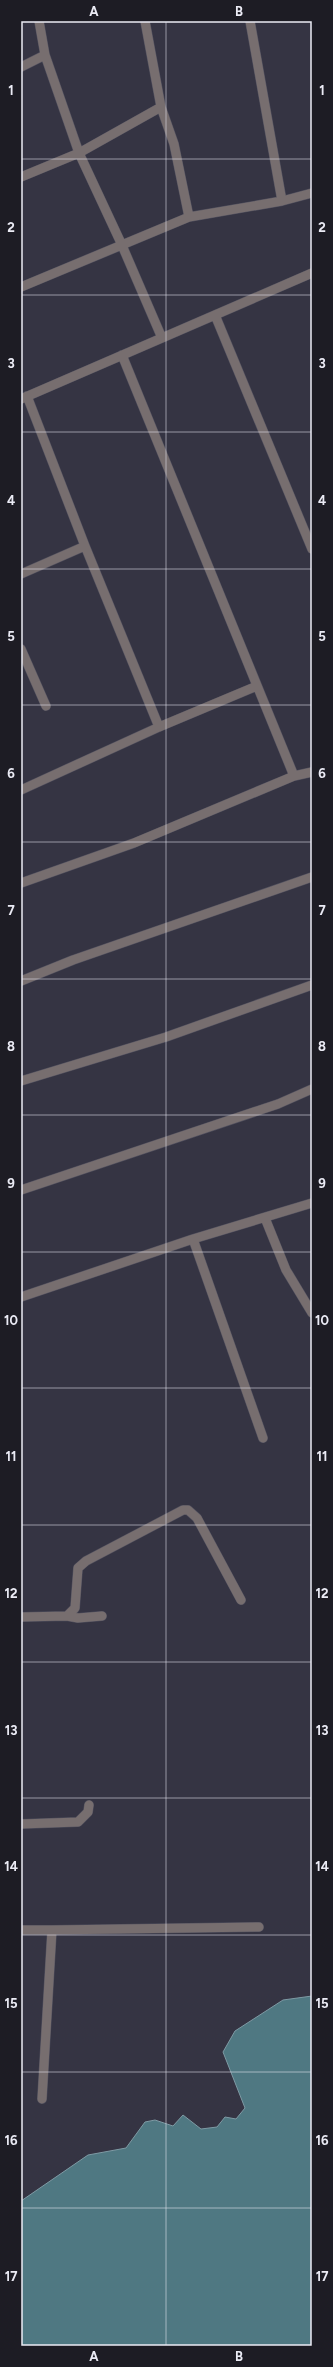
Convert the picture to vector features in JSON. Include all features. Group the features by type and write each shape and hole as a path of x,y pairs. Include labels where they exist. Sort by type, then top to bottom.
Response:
{"street":[{"path":"39,21 45,55 78,152 122,243 162,338"},
{"path":"144,21 161,107 174,144 189,217"},
{"path":"250,21 282,201"},
{"path":"21,67 45,55"},
{"path":"21,177 78,152 161,107"},
{"path":"21,286 122,243 189,217 282,201 312,193"},
{"path":"159,727 24,398 312,273"},
{"path":"215,315 312,549"},
{"path":"122,355 294,776"},
{"path":"21,574 85,546"},
{"path":"21,649 46,706"},
{"path":"21,790 159,727 257,686"},
{"path":"21,883 134,843 294,776 312,772"},
{"path":"21,981 80,957 312,877"},
{"path":"21,1081 166,1037 312,985"},
{"path":"21,1190 278,1104 312,1089"},
{"path":"21,1298 193,1239 312,1204"},
{"path":"265,1218 286,1270 312,1313"},
{"path":"193,1239 264,1438"},
{"path":"67,1616 76,1608 78,1568 86,1561 183,1510 188,1510 197,1518 241,1600"},
{"path":"21,1617 67,1616 78,1618 102,1616"},
{"path":"21,1824 78,1822 88,1812 89,1804"},
{"path":"21,1930 259,1927"},
{"path":"42,2099 52,1930"}],"shaded area":[{"path":"312,1996 312,2346 21,2346 21,2201 88,2155 126,2148 145,2122 155,2120 173,2126 183,2115 201,2129 217,2127 225,2117 236,2119 245,2108 223,2052 235,2031 283,2000"}]}
